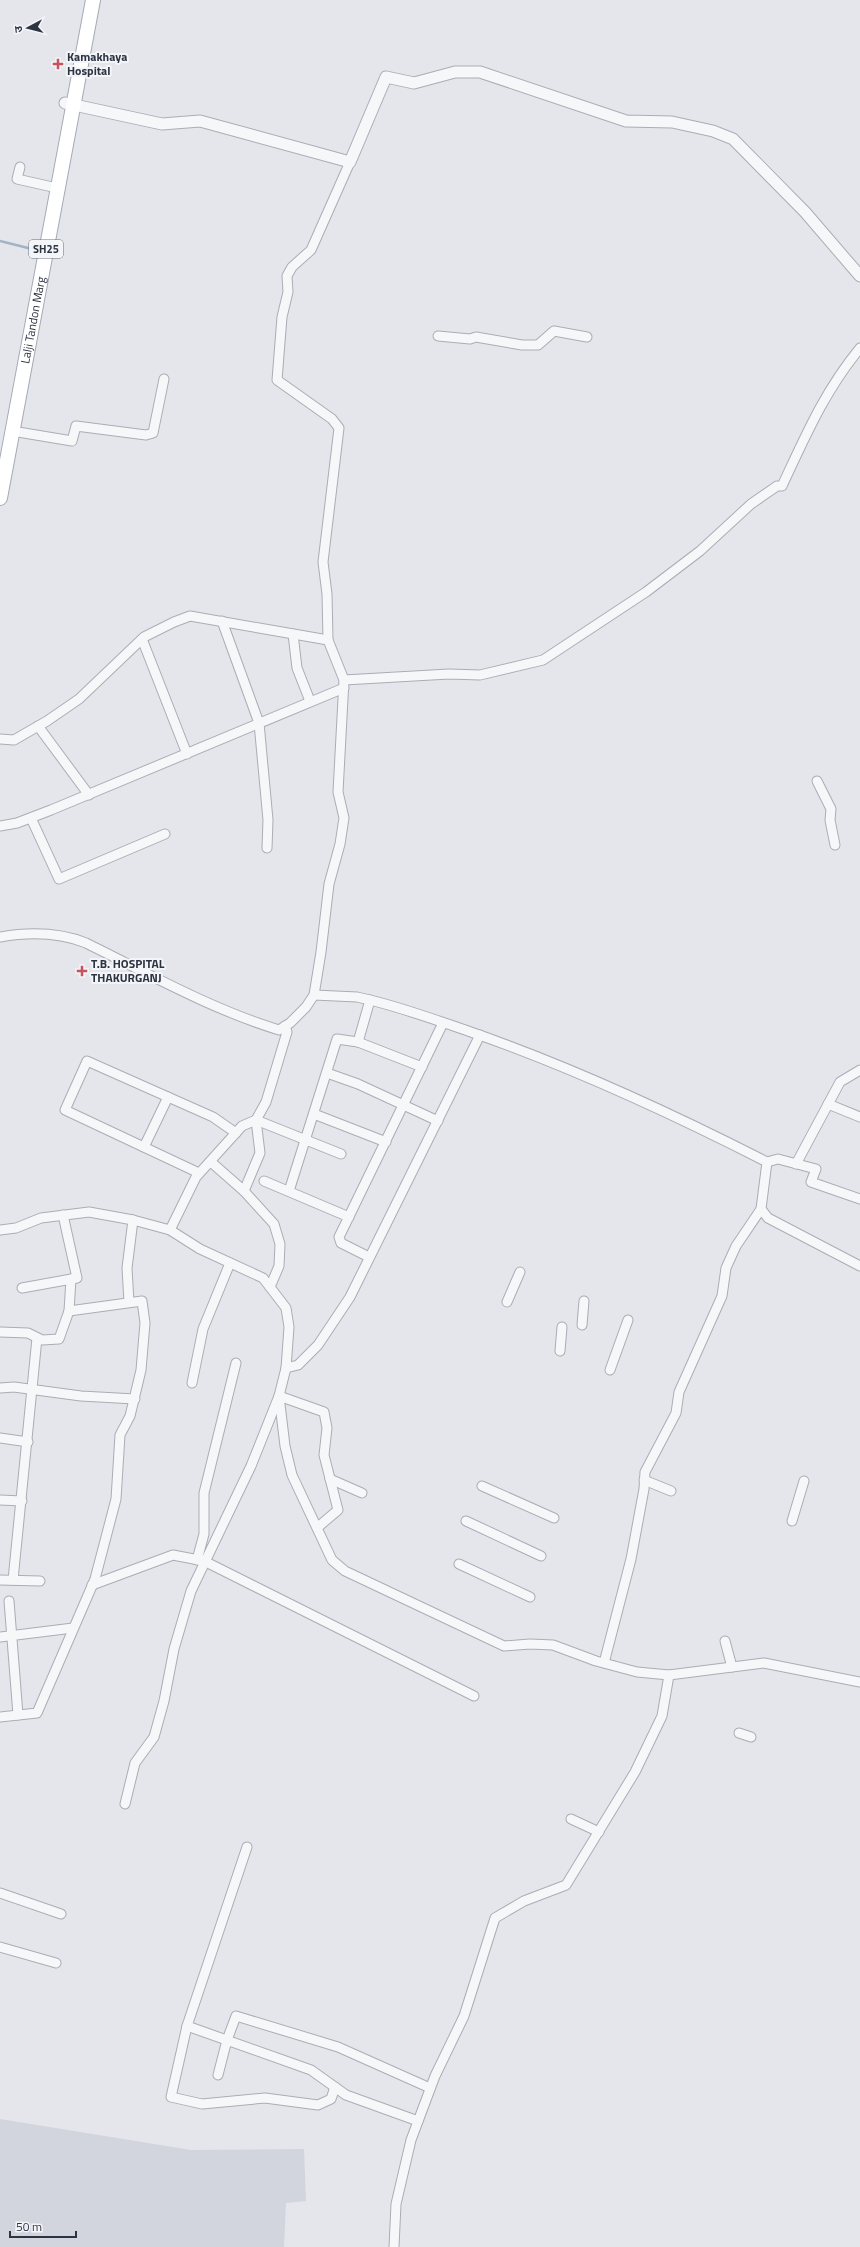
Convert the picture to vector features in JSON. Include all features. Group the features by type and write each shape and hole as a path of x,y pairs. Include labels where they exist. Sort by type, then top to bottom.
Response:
{"main road":[{"name":"Lalji Tandon Marg","path":"69,104 85,0"},
{"name":"Lalji Tandon Marg","path":"0,451 25,340 69,104 93,0"},
{"name":"Lalji Tandon Marg","path":"0,498 12,432 25,340"}],"street":[{"path":"0,937 22,933 66,936 86,943 204,1002 279,1030 306,1007 314,995 329,884 340,844 344,818 338,792 344,684 328,640 328,608 323,562 339,428 332,419 277,380 282,317 288,292 287,276 292,267 311,250 386,77 414,83 455,72 480,72 626,121 672,122 712,131 733,139 805,212 860,276"},
{"path":"69,104 162,124 200,121 350,162"},
{"path":"20,166 17,179 53,187"},
{"path":"438,336 470,339 476,337 528,345 538,345 554,331 587,337"},
{"path":"0,826 17,824 187,754 310,701 344,684 449,674 480,675 543,660 646,592 700,551 752,504 776,486 782,486 817,410 841,372 860,348"},
{"path":"12,432 72,441 76,426 146,435 153,433 164,379"},
{"path":"0,739 14,740 38,726 78,699 142,639 174,622 190,616 328,640"},
{"path":"222,621 259,723 268,820 267,848"},
{"path":"293,634 297,668 310,701"},
{"path":"142,639 187,754"},
{"path":"38,726 89,794"},
{"path":"817,781 830,809 830,820 835,845"},
{"path":"31,818 59,879 165,834"},
{"path":"314,995 357,997 370,1000 534,1054 614,1087 676,1116 767,1162 778,1159 816,1169 811,1182 860,1199"},
{"path":"358,1042 370,1000"},
{"path":"369,1258 339,1241 339,1237 443,1023"},
{"path":"244,1191 260,1153 256,1120 266,1102 271,1087 287,1032 285,1026"},
{"path":"286,1368 298,1365 318,1345 350,1297 480,1035"},
{"path":"289,1191 337,1039 358,1042 422,1067"},
{"path":"199,1173 65,1110 87,1061 213,1117 236,1133"},
{"path":"796,1164 840,1082 860,1070"},
{"path":"326,1073 358,1084 404,1104 438,1122"},
{"path":"144,1147 168,1096"},
{"path":"828,1104 860,1117"},
{"path":"314,1114 386,1142"},
{"path":"170,1230 196,1177 242,1126 256,1120 341,1154"},
{"path":"211,1162 244,1191 274,1224 280,1244 279,1266 270,1286"},
{"path":"604,1664 631,1559 645,1472 676,1413 679,1392 722,1296 726,1268 736,1246 761,1209 767,1162"},
{"path":"264,1181 349,1217"},
{"path":"761,1209 768,1218 860,1266"},
{"path":"0,1230 16,1228 41,1218 89,1212 133,1220 170,1230 200,1249 263,1278 286,1308 289,1327 286,1368 279,1396 251,1466 200,1560"},
{"path":"22,1288 77,1278 63,1215"},
{"path":"754,1220 768,1218"},
{"path":"129,1302 127,1268 133,1220"},
{"path":"192,1383 202,1328 230,1263"},
{"path":"507,1302 520,1272"},
{"path":"0,1332 28,1333 42,1340 59,1339 69,1311 71,1279"},
{"path":"0,1717 38,1713 92,1585 116,1500 120,1435 130,1416 141,1370 145,1323 142,1301 69,1311"},
{"path":"582,1325 584,1301"},
{"path":"610,1370 628,1320"},
{"path":"560,1351 562,1327"},
{"path":"13,1580 28,1442 37,1338"},
{"path":"125,1804 135,1763 154,1737 164,1701 174,1649 200,1560 204,1534 204,1493 236,1363"},
{"path":"0,1388 81,1396 135,1399"},
{"path":"279,1396 324,1412 327,1428 324,1455 338,1510 318,1526"},
{"path":"279,1396 285,1446 292,1475 318,1526 332,1560 345,1572 504,1646 530,1644 552,1645 604,1664 637,1672 669,1676 764,1663 860,1682"},
{"path":"0,1438 28,1442"},
{"path":"330,1479 362,1493"},
{"path":"644,1480 671,1491"},
{"path":"792,1521 804,1481"},
{"path":"482,1486 554,1518"},
{"path":"0,1500 22,1501"},
{"path":"466,1521 542,1556"},
{"path":"92,1585 173,1555 200,1560 474,1696"},
{"path":"459,1564 530,1597"},
{"path":"0,1580 40,1581"},
{"path":"9,1601 18,1715"},
{"path":"0,1637 73,1628"},
{"path":"725,1641 732,1668"},
{"path":"394,2247 396,2204 411,2140 430,2088 464,2016 495,1918 524,1901 566,1885 635,1772 662,1716 669,1676"},
{"path":"739,1733 751,1737"},
{"path":"571,1819 599,1832"},
{"path":"247,1847 187,2026 171,2093 174,2098 202,2104 265,2098 318,2105 331,2099 335,2087"},
{"path":"0,1894 61,1914"},
{"path":"0,1947 56,1963"},
{"path":"218,2075 226,2040 236,2016 338,2048 430,2088"},
{"path":"187,2026 311,2070 346,2095 418,2121"}],"shaded area":[{"path":"0,2119 191,2150 304,2149 306,2201 286,2203 284,2247 0,2247"}],"waterway":[{"path":"0,241 28,248"}],"place":[{"name":"Kamakhaya Hospital","path":"58,64"},
{"name":"T.B. HOSPITAL THAKURGANJ","path":"82,971"}]}
